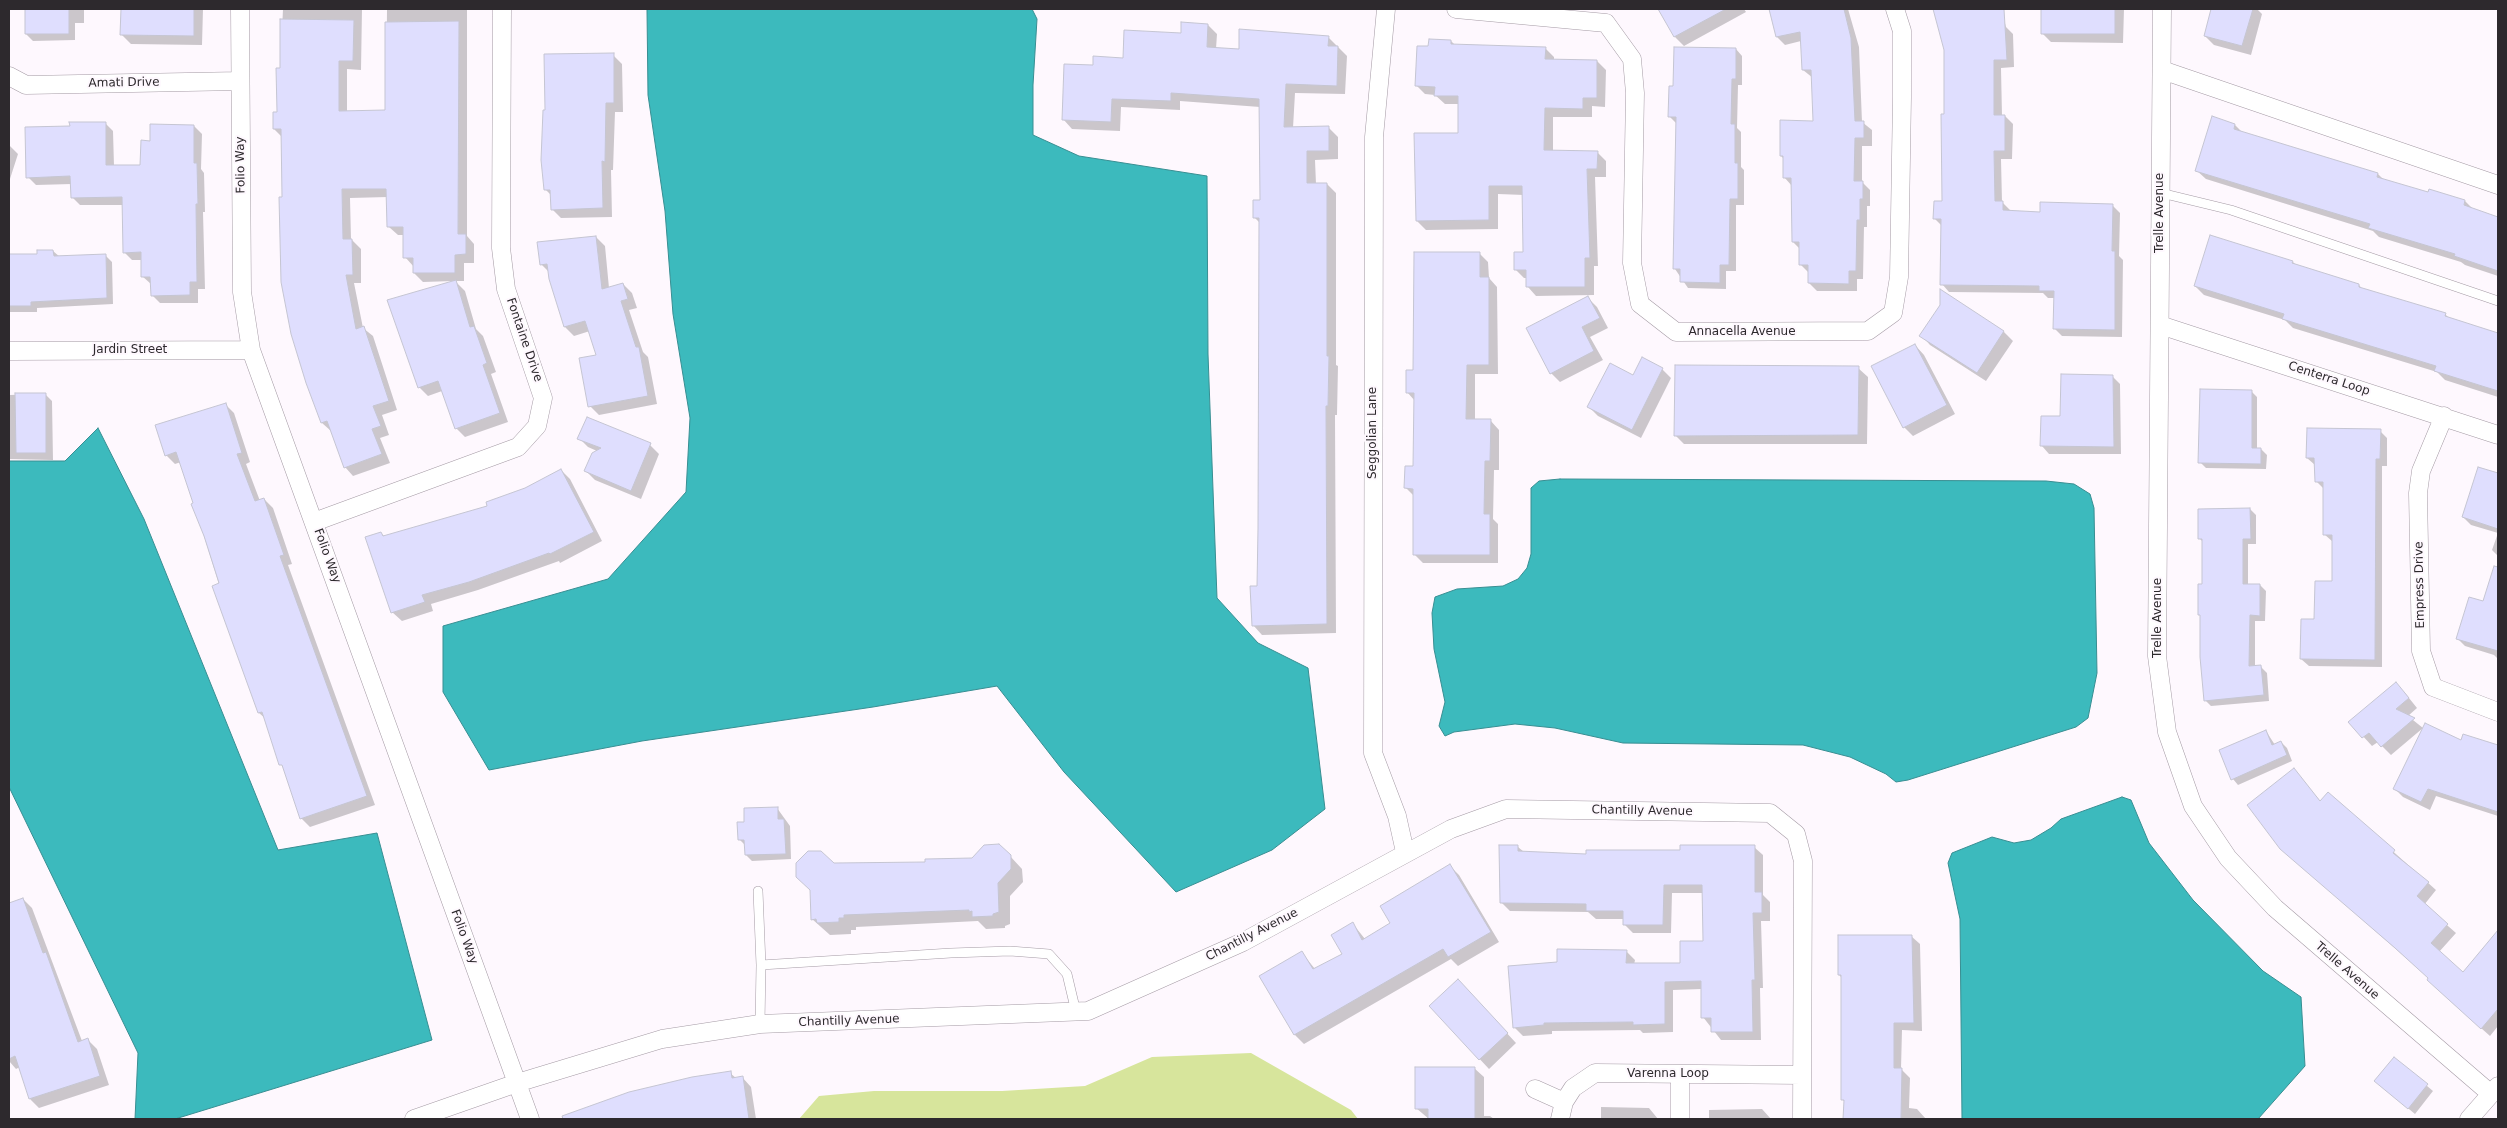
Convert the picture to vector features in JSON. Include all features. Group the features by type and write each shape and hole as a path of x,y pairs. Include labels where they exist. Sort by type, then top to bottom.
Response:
{"street":[{"name":"Folio Way","path":"240,9 242,292 250,350 530,1119"},
{"name":"Fontaine Drive","path":"314,522 518,447 537,426 543,398 506,289 501,248 502,9"},
{"name":"Seggolian Lane","path":"1386,9 1374,137 1373,753 1397,816 1405,852"},
{"name":"Annacella Avenue","path":"1456,9 1606,23 1632,58 1635,93 1632,264 1640,304 1676,332 1686,332 1868,331 1893,313 1899,277 1902,97 1902,31 1895,9"},
{"name":"Trelle Avenue","path":"2162,9 2157,656 2167,732 2192,806 2228,858 2275,908 2494,1090"},
{"path":"2162,70 2498,185"},
{"name":"Amati Drive","path":"9,76 26,84 240,81"},
{"name":"Centerra Loop","path":"2160,325 2498,435"},
{"name":"Jardin Street","path":"9,351 250,350"},
{"name":"Empress Drive","path":"2444,416 2420,470 2418,493 2420,650 2433,687 2498,712"},
{"name":"Chantilly Avenue","path":"414,1119 517,1083 662,1039 760,1024 1088,1011 1243,942 1405,852 1451,829 1506,809 1770,813 1796,834 1803,861 1802,1119"},
{"name":"Varenna Loop","path":"1562,1111 1573,1088 1595,1073 1802,1075"},
{"path":"1680,1074 1680,1119"},
{"path":"1535,1088 1562,1111"},
{"path":"2469,1119 2494,1090"}],"lane":[{"path":"2161,193 2231,210 2498,301"},
{"path":"758,891 761,965 760,1024"},
{"path":"761,965 950,953 1010,951 1049,954 1066,974 1076,1012"}],"green space":[{"path":"1251,1053 1351,1110 1358,1119 799,1119 819,1096 874,1091 1002,1091 1085,1086 1152,1057"}],"water":[{"path":"647,9 1032,9 1037,19 1033,85 1033,135 1079,156 1207,176 1208,354 1217,598 1258,643 1308,668 1325,809 1272,850 1176,892 1064,772 997,686 873,707 642,741 489,770 443,692 443,626 608,579 686,492 690,418 673,314 665,211 648,95"},
{"path":"98,428 144,519 278,850 377,833 432,1040 175,1119 135,1119 138,1053 9,787 9,461 65,461"},
{"path":"1560,479 2046,481 2074,484 2090,494 2094,508 2097,673 2088,718 2076,727 1908,780 1896,782 1886,774 1850,757 1803,745 1623,743 1555,728 1515,724 1454,732 1445,736 1439,726 1445,702 1434,649 1432,613 1435,597 1457,589 1503,586 1518,579 1527,568 1531,554 1531,488 1539,481"},
{"path":"2122,797 2131,800 2149,843 2193,900 2263,971 2301,997 2305,1066 2258,1119 1962,1119 1960,919 1948,863 1952,853 1992,837 2014,843 2031,840 2051,828 2061,819"}],"building":[{"path":"25,9 69,9 69,34 25,34"},
{"path":"121,9 194,9 194,36 120,35"},
{"path":"1658,9 1726,9 1674,37"},
{"path":"1769,9 1844,9 1851,38 1855,121 1864,121 1864,138 1855,138 1854,181 1863,181 1863,199 1860,199 1860,220 1857,220 1856,271 1849,271 1849,284 1808,283 1808,265 1799,265 1799,242 1792,242 1791,178 1783,178 1783,156 1780,156 1780,120 1813,121 1811,70 1802,70 1800,32 1776,37"},
{"path":"1933,9 2004,9 2007,60 1994,60 1994,115 2005,115 2005,151 1994,151 1995,201 2003,201 2003,210 2040,212 2040,202 2113,204 2112,251 2115,251 2115,330 2053,329 2054,291 2039,291 2039,286 1940,285 1941,219 1933,219 1934,201 1942,201 1941,114 1944,114 1944,50"},
{"path":"2041,9 2115,9 2115,34 2041,34"},
{"path":"2211,9 2253,9 2242,46 2204,36"},
{"path":"280,19 354,20 353,61 339,61 339,111 385,110 385,22 459,21 458,234 466,234 466,254 455,255 455,273 413,273 413,258 403,258 403,227 387,227 386,189 342,189 343,239 352,239 353,275 346,275 356,329 364,326 389,401 373,406 381,426 372,429 382,454 344,468 327,421 321,423 306,383 291,334 281,282 279,197 282,197 281,129 273,129 273,112 277,112 276,68 280,68"},
{"path":"1181,22 1208,24 1207,47 1239,49 1239,29 1329,36 1328,46 1338,46 1337,86 1286,84 1284,127 1329,126 1329,151 1307,151 1307,183 1327,183 1327,356 1329,356 1328,406 1326,406 1327,624 1252,626 1250,586 1257,586 1258,528 1259,218 1253,218 1253,200 1260,200 1259,99 1171,93 1171,101 1112,99 1111,122 1062,120 1064,64 1093,65 1093,56 1123,58 1124,30 1181,33"},
{"path":"1429,39 1451,40 1451,44 1546,47 1545,59 1597,60 1597,98 1583,98 1583,109 1545,108 1544,150 1598,151 1597,169 1587,169 1590,258 1585,258 1585,287 1526,287 1526,270 1514,270 1514,252 1523,252 1522,186 1489,186 1489,220 1416,221 1414,133 1458,133 1458,96 1434,96 1435,87 1415,86 1417,46 1428,46"},
{"path":"1674,47 1736,48 1736,79 1732,79 1731,124 1735,124 1735,163 1738,163 1738,199 1730,199 1729,265 1720,265 1720,283 1680,282 1680,269 1673,269 1676,117 1668,117 1669,86 1673,86"},
{"path":"614,53 614,103 606,103 605,162 602,161 603,208 551,210 550,190 544,190 541,160 543,110 545,110 544,54"},
{"path":"2212,116 2235,124 2234,129 2378,173 2377,177 2428,192 2429,189 2465,200 2464,205 2498,217 2498,271 2454,256 2455,254 2368,228 2370,224 2195,171"},
{"path":"69,122 106,122 106,165 140,165 141,140 150,141 150,124 194,125 194,163 197,163 198,204 196,204 197,282 190,282 190,295 151,296 150,277 141,277 141,252 123,253 122,197 71,198 70,176 26,178 25,127 70,126"},
{"path":"2210,235 2359,284 2359,287 2446,313 2445,316 2498,333 2498,391 2434,371 2436,366 2282,319 2284,314 2194,286"},
{"path":"596,236 602,289 623,283 628,299 621,301 636,347 639,347 648,396 588,407 579,358 596,355 585,321 564,327 549,279 547,264 540,265 537,242"},
{"path":"37,250 53,250 54,256 106,254 107,298 31,302 31,306 9,306 9,254 37,254"},
{"path":"1414,252 1480,252 1480,277 1489,277 1489,365 1467,365 1466,419 1491,419 1490,461 1485,461 1484,514 1490,514 1490,555 1413,555 1413,489 1404,488 1405,466 1413,466 1414,393 1406,393 1406,370 1413,370"},
{"path":"456,280 470,327 474,326 487,363 483,365 500,413 455,429 438,381 418,388 387,300"},
{"path":"1940,289 2004,331 1977,373 1919,336 1940,305"},
{"path":"1588,296 1600,318 1582,327 1594,351 1550,374 1526,328"},
{"path":"1915,344 1947,405 1903,428 1871,366"},
{"path":"1642,357 1663,368 1632,430 1587,407 1610,363 1633,375"},
{"path":"1675,365 1859,366 1858,435 1674,436"},
{"path":"2061,374 2113,375 2114,447 2040,446 2041,416 2060,416"},
{"path":"2200,389 2252,390 2252,448 2261,448 2261,464 2198,463"},
{"path":"15,393 46,393 46,453 16,453"},
{"path":"226,403 242,453 237,454 255,501 264,498 284,555 280,556 367,796 300,819 282,765 279,765 262,712 258,713 212,586 219,583 204,536 191,504 193,503 176,452 165,456 155,425"},
{"path":"587,417 651,443 631,491 584,471 592,453 601,448 577,439"},
{"path":"2307,428 2381,429 2380,459 2376,459 2375,660 2300,659 2301,619 2314,619 2315,581 2332,581 2332,535 2323,535 2323,482 2315,482 2314,458 2306,458"},
{"path":"2478,467 2498,473 2498,529 2462,517"},
{"path":"561,469 594,532 550,554 469,582 422,595 425,602 391,613 365,537 381,532 383,536 487,506 486,502 525,488"},
{"path":"2250,508 2251,539 2243,539 2243,584 2260,584 2260,616 2250,615 2249,666 2261,665 2264,695 2204,701 2200,657 2200,615 2198,615 2198,584 2202,584 2202,539 2198,539 2198,509"},
{"path":"2494,566 2498,567 2498,651 2456,639 2469,597 2483,601"},
{"path":"2396,682 2409,698 2396,709 2415,718 2381,747 2369,733 2362,738 2348,722"},
{"path":"2425,723 2461,740 2463,734 2498,745 2498,812 2428,789 2421,802 2393,789"},
{"path":"2266,730 2272,745 2281,741 2287,755 2231,780 2219,750"},
{"path":"2294,768 2320,801 2328,792 2395,850 2393,853 2429,882 2417,896 2448,924 2431,943 2463,972 2498,930 2498,1009 2481,1029 2395,948 2280,849 2247,805"},
{"path":"778,807 778,819 784,819 786,854 745,855 744,840 738,840 737,822 744,822 744,808"},
{"path":"999,844 1011,855 1011,869 998,883 999,912 993,914 993,916 972,917 972,911 969,912 969,910 844,915 844,918 839,918 839,922 817,923 816,919 811,920 810,890 796,877 796,863 808,851 821,851 834,863 925,862 925,859 972,858 984,845"},
{"path":"1499,845 1518,845 1518,851 1586,854 1586,850 1680,850 1680,845 1755,845 1755,892 1762,892 1762,913 1753,913 1755,980 1752,980 1753,1032 1711,1032 1711,1018 1701,1018 1701,981 1665,982 1665,1024 1633,1025 1633,1022 1544,1023 1544,1025 1513,1028 1508,966 1557,962 1557,949 1627,950 1626,963 1680,963 1680,941 1703,941 1702,885 1664,885 1663,925 1623,925 1623,911 1586,911 1586,904 1500,903"},
{"path":"1450,864 1491,932 1448,957 1443,949 1294,1035 1259,976 1302,951 1313,969 1342,954 1331,935 1353,922 1362,940 1390,923 1380,906"},
{"path":"23,898 43,953 46,952 78,1042 88,1038 100,1076 29,1099 15,1056 9,1059 9,903"},
{"path":"1838,935 1912,935 1914,1023 1894,1023 1894,1068 1902,1068 1901,1119 1843,1119 1844,1100 1841,1100 1841,975 1838,975"},
{"path":"1458,979 1508,1033 1479,1060 1429,1006"},
{"path":"2394,1057 2428,1084 2408,1109 2374,1081"},
{"path":"1415,1067 1475,1067 1475,1119 1428,1119 1428,1109 1415,1109"},
{"path":"731,1071 732,1078 743,1076 749,1119 563,1119 562,1116 629,1092 692,1077"}]}
